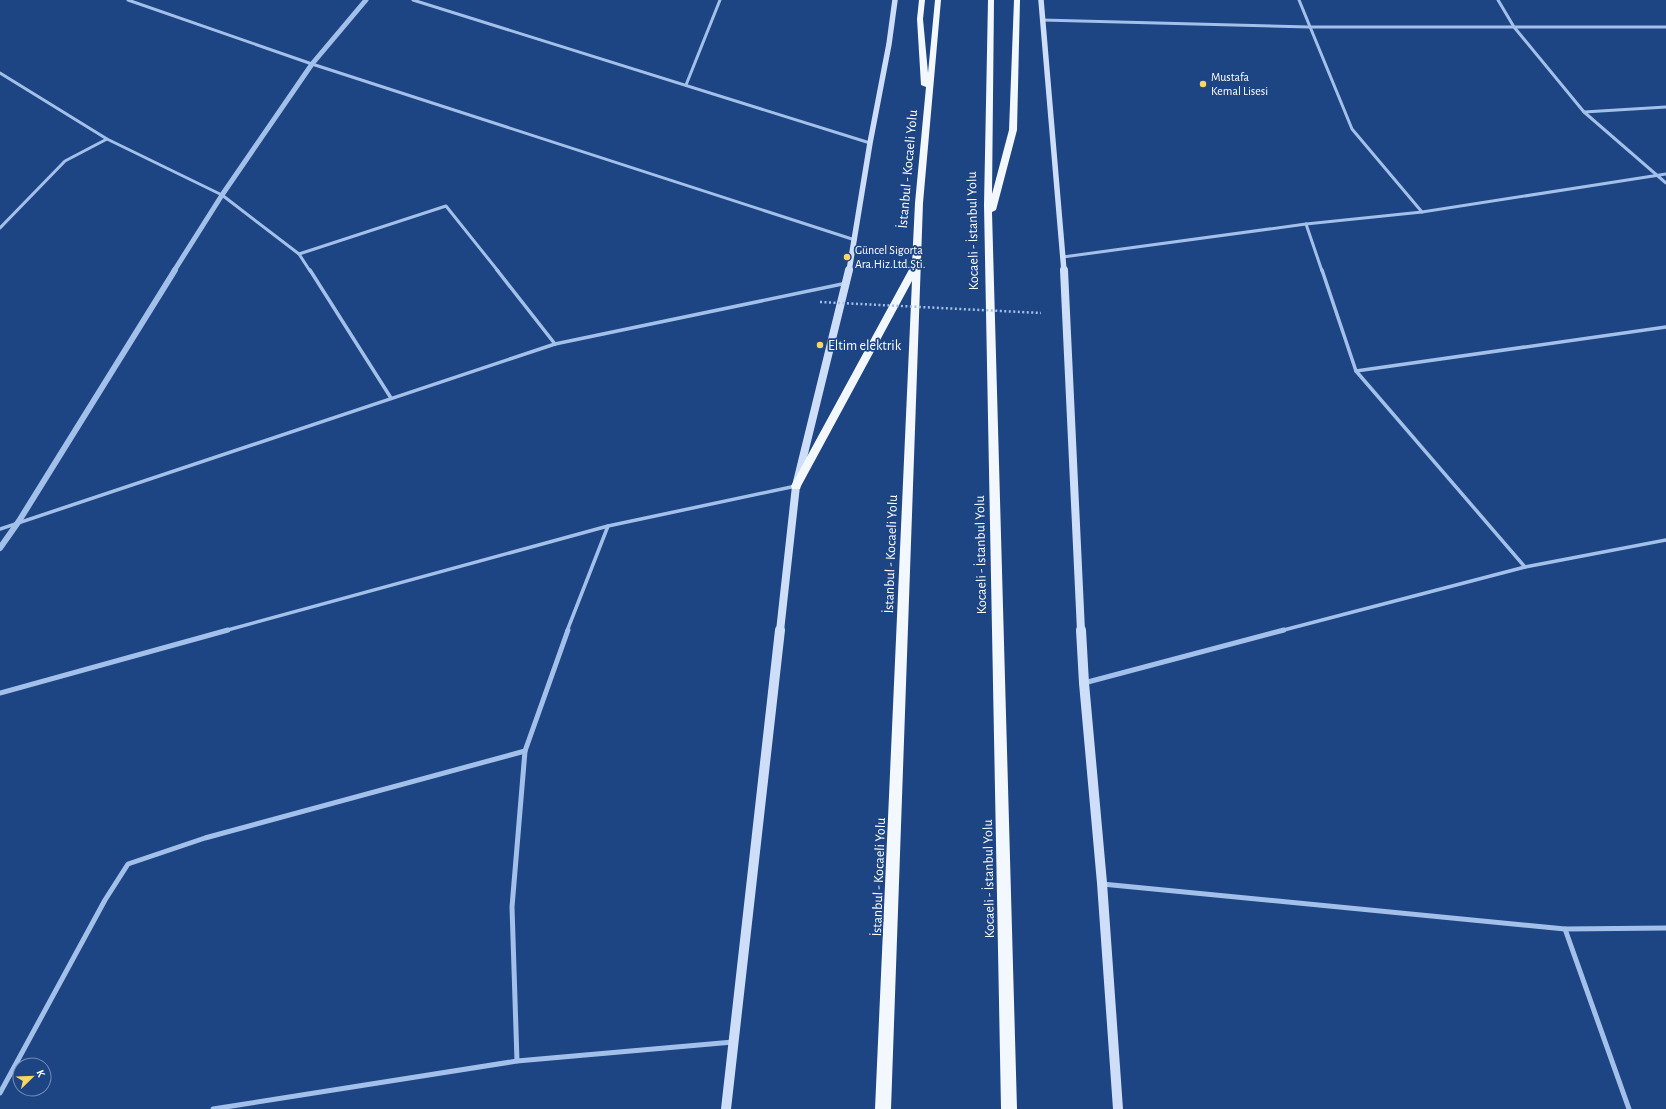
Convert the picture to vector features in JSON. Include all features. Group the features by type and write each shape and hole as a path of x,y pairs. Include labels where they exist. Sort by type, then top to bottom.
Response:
{"highway":[{"path":"922,0 920,19 927,119"},
{"name":"İstanbul - Kocaeli Yolu","path":"883,1109 919,203 938,0"},
{"name":"Kocaeli - İstanbul Yolu","path":"990,0 988,222 1010,1109"},
{"path":"988,222 1013,130 1017,0"},
{"path":"796,486 917,263"}],"main road":[{"path":"726,1109 796,486 847,283 870,143 889,44 895,0"},
{"path":"1041,0 1041,20 1063,257 1084,683 1102,884 1118,1109"}],"street":[{"path":"128,0 312,64 855,240"},
{"path":"0,548 19,522 222,195 312,64 366,0"},
{"path":"413,0 870,143"},
{"path":"686,85 720,0"},
{"path":"1299,0 1352,129 1422,212"},
{"path":"1498,0 1514,27 1584,112 1666,183"},
{"path":"1041,20 1309,27 1666,27"},
{"path":"0,73 107,139 222,195 299,254 391,398"},
{"path":"1584,112 1666,107"},
{"path":"0,228 65,161 107,139"},
{"path":"1063,257 1306,224 1422,212 1666,174"},
{"path":"299,254 446,206 555,344"},
{"path":"1306,224 1356,371 1526,567"},
{"path":"0,529 555,344 847,283"},
{"path":"1356,371 1666,327"},
{"path":"0,693 608,526 796,486"},
{"path":"517,1061 512,907 525,751 568,629 608,526"},
{"path":"1084,683 1526,567 1666,540"},
{"path":"0,1093 105,900 128,864 205,838 525,751"},
{"path":"1102,884 1565,929 1666,928"},
{"path":"1565,929 1629,1109"},
{"path":"212,1109 517,1061 733,1042"}],"path":[{"path":"820,302 1041,313"}],"place":[{"name":"Mustafa Kemal Lisesi","path":"1203,84"},
{"name":"Güncel Sigorta Ara.Hiz.Ltd.Şti.","path":"847,257"},
{"name":"Eltim elektrik","path":"820,345"}]}
